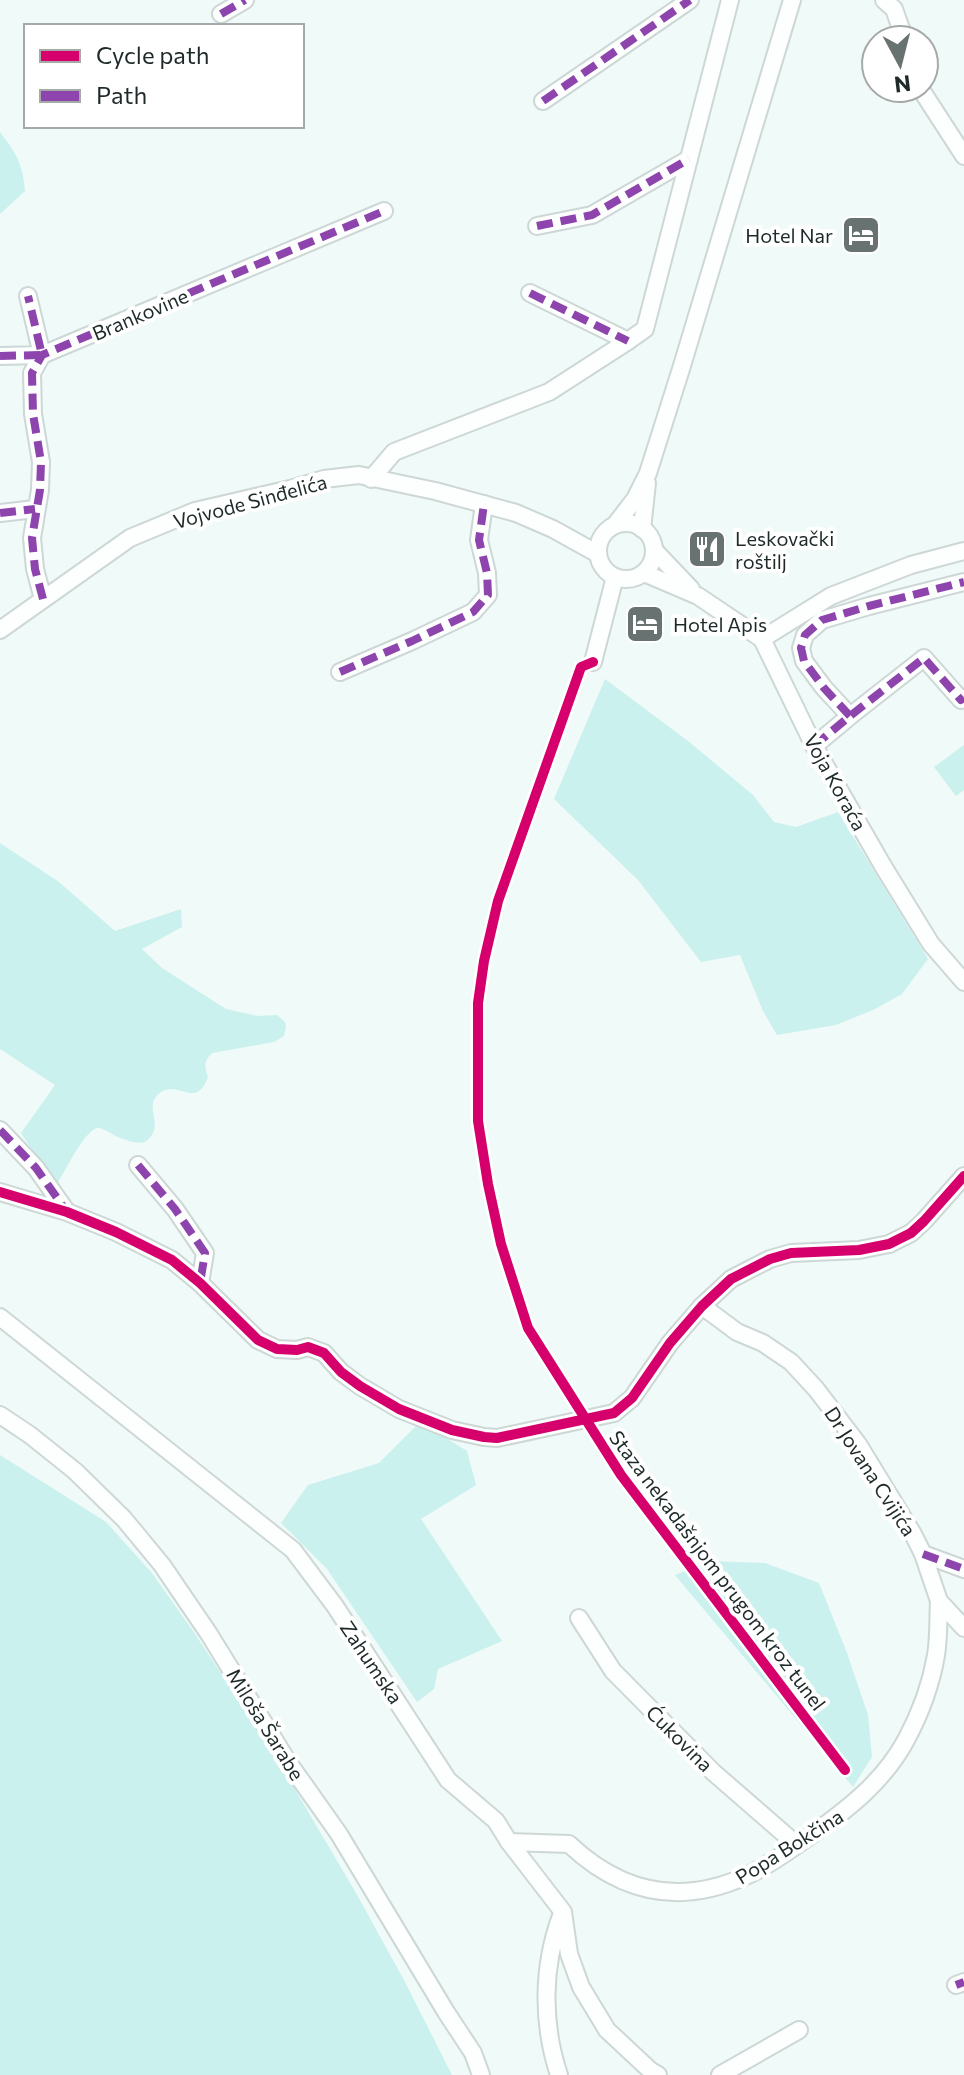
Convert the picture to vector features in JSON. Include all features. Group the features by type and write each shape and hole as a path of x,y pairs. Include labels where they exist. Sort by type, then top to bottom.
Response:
{"street":[{"path":"221,14 245,0"},
{"path":"543,101 690,0"},
{"path":"371,479 394,452 549,392 645,329 730,0"},
{"path":"553,529 582,534 610,529 625,523 634,525 642,529 652,542 653,559 644,573 635,578 615,577 601,564 598,546 610,529 635,499 648,473 792,0"},
{"path":"884,0 894,9 899,24"},
{"path":"930,104 964,156"},
{"path":"537,226 592,215 689,159"},
{"name":"Brankovine","path":"42,355 384,211"},
{"path":"530,293 628,341"},
{"path":"28,296 42,355 32,373 33,414 41,462 32,538 35,569 43,599"},
{"path":"0,356 42,355"},
{"path":"642,529 648,473"},
{"name":"Vojvode Sinđelića","path":"0,630 130,538 195,511 324,479 359,475 435,491 516,513 553,529"},
{"path":"340,672 473,612 488,595 487,573 479,540 484,504"},
{"path":"0,513 35,509"},
{"path":"553,529 598,554"},
{"path":"654,550 698,596"},
{"path":"644,573 698,596 762,639 831,596 911,565 964,551"},
{"path":"593,662 615,577"},
{"path":"850,716 804,661 801,648 805,635 822,620 964,582"},
{"name":"Voja Koraća","path":"762,639 814,746 931,944 964,982"},
{"path":"814,746 924,658 963,701"},
{"path":"0,1130 36,1168 67,1212"},
{"path":"138,1165 175,1209 205,1253 200,1283"},
{"path":"0,1192 67,1212 172,1260 258,1340 277,1349 308,1347 324,1353 341,1372 399,1409 452,1430 497,1438 614,1413 632,1398 670,1343 702,1306 731,1279 770,1259 791,1253 859,1250 889,1244 911,1233 964,1176"},
{"name":"Dr Jovana Cvijića","path":"702,1306 737,1332 763,1343 791,1362 816,1389 858,1444 913,1534 939,1601 964,1628"},
{"name":"Zahumska","path":"0,1317 293,1550 335,1606 448,1780 496,1821 563,1912 569,1954 581,1987 607,2030 658,2075"},
{"name":"Miloša Šarabe","path":"0,1415 75,1471 124,1519 162,1565 209,1634 288,1762 339,1834 473,2053 481,2075"},
{"name":"Dr Jovana Cvijića","path":"923,1554 964,1569"},
{"name":"Popa Bokčina","path":"509,1842 569,1844 587,1862 615,1879 648,1890 672,1893 714,1889 749,1875 853,1805 873,1786 904,1744 923,1704 936,1655 939,1601"},
{"name":"Ćukovina","path":"579,1618 613,1671 713,1772 797,1845"},
{"path":"559,2075 546,2009 550,1952 563,1912"},
{"path":"720,2075 799,2030"}],"shaded area":[{"path":"0,132 18,159 25,191 0,214"},
{"path":"605,679 688,741 753,795 774,822 796,827 838,812 928,959 902,994 836,1025 777,1035 763,1011 740,955 701,962 638,880 554,799"},
{"path":"964,745 964,790 956,796 934,767"},
{"path":"0,843 59,882 115,931 181,909 182,927 142,949 162,968 226,1009 257,1016 277,1015 286,1027 284,1036 274,1042 212,1053 206,1064 208,1077 198,1092 168,1089 161,1092 153,1104 154,1129 145,1142 130,1141 99,1128 92,1131 56,1186 21,1133 55,1085 0,1049"},
{"path":"420,1422 467,1451 476,1485 421,1519 502,1641 438,1669 434,1689 417,1702 327,1569 281,1523 308,1485 379,1463"},
{"path":"0,1455 106,1522 152,1573 270,1747 356,1893 452,2075 0,2075"},
{"path":"710,1561 765,1563 819,1583 868,1715 872,1757 853,1787 675,1575"}],"marked path":[{"path":"221,14 245,0"},
{"path":"543,101 690,0"},
{"path":"537,226 592,215 689,159"},
{"path":"43,599 35,569 32,538 41,462 33,414 32,373 42,355 384,211"},
{"path":"530,293 628,341"},
{"path":"0,356 42,355 28,296"},
{"path":"340,672 473,612 488,595 487,573 479,540 484,504"},
{"path":"0,513 35,509"},
{"path":"850,716 804,661 801,648 805,635 822,620 964,582"},
{"path":"814,746 924,658 961,700 964,698"},
{"path":"0,1130 36,1168 67,1212"},
{"path":"138,1165 175,1209 205,1253 200,1283"},
{"path":"923,1554 964,1569"},
{"path":"956,1985 964,1982"}],"cycle path":[{"name":"Staza nekadašnjom prugom kroz tunel","path":"593,662 581,667 498,901 484,961 478,1003 478,1121 501,1244 528,1328 621,1475 845,1770"},
{"name":"Staza nekadašnjom prugom kroz tunel","path":"0,1192 67,1212 172,1260 258,1340 277,1349 308,1347 324,1353 341,1372 399,1409 452,1430 497,1438 614,1413 632,1398 670,1343 702,1306 731,1279 770,1259 791,1253 859,1250 889,1244 911,1233 964,1176"}],"place":[{"name":"Hotel Nar","path":"861,235"},
{"name":"Leskovački roštilj","path":"707,549"},
{"name":"Hotel Apis","path":"645,624"}]}
